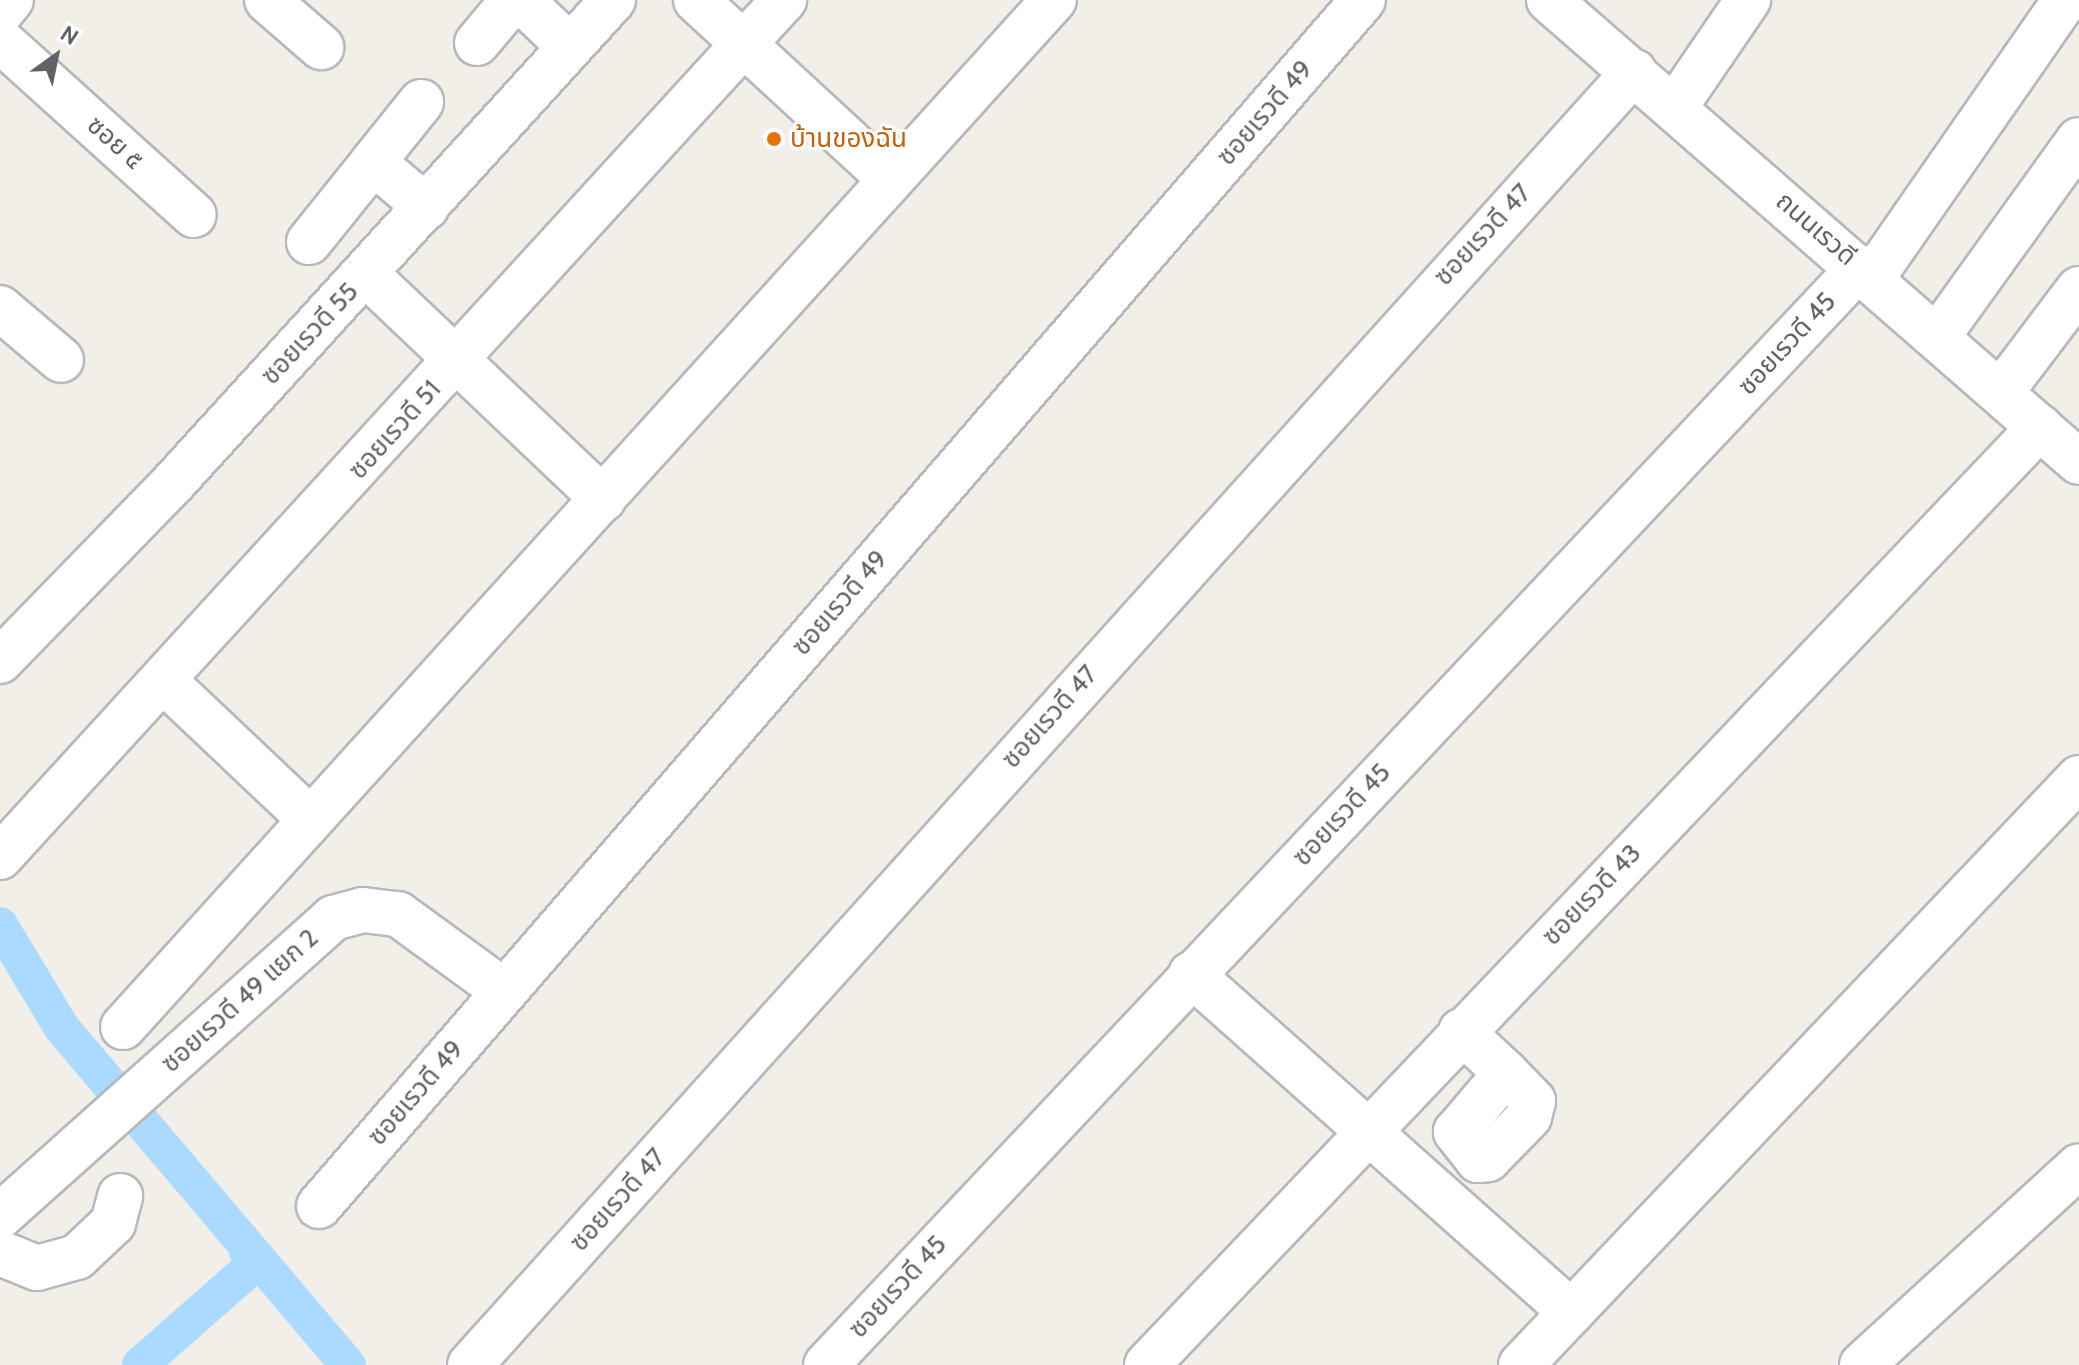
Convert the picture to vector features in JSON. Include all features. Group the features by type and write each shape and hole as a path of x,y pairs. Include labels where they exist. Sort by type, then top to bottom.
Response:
{"street":[{"path":"0,13 11,0"},
{"path":"267,0 321,47"},
{"path":"477,43 513,0"},
{"path":"521,0 570,47"},
{"name":"ซอยเรวดี 55","path":"0,661 366,274 613,0"},
{"path":"696,0 890,179"},
{"name":"ซอยเรวดี 51","path":"1,856 165,682 784,0"},
{"path":"123,1027 1054,0"},
{"name":"ซอยเรวดี 49","path":"319,1206 1363,0"},
{"name":"ถนนเรวดี","path":"1549,0 1866,273 2079,462"},
{"path":"1675,107 1748,0"},
{"name":"ซอยเรวดี 45","path":"826,1365 1191,974 1866,273 2065,0"},
{"name":"ซอย ๕","path":"0,40 194,215"},
{"name":"ซอยเรวดี 47","path":"470,1365 1634,72"},
{"path":"309,242 421,102"},
{"path":"1938,336 2079,140"},
{"path":"373,162 426,207"},
{"path":"366,274 455,364 603,499"},
{"path":"2001,392 2079,289"},
{"path":"0,308 61,360"},
{"name":"ซอยเรวดี 43","path":"1147,1365 1461,1031 2040,427"},
{"path":"165,682 310,819"},
{"path":"1521,1365 2079,778"},
{"name":"ซอยเรวดี 49 แยก 2","path":"0,1216 333,918 363,910 398,914 425,928 504,991"},
{"path":"1191,974 1571,1312"},
{"path":"1461,1031 1506,1073"},
{"path":"1862,1365 2079,1166"},
{"path":"0,1253 37,1268 77,1257 113,1223 120,1196"}],"waterway":[{"path":"0,925 62,1028 348,1365"},
{"path":"140,1365 256,1263 247,1252"}],"place":[{"name":"บ้านของฉัน","path":"774,139"}]}
